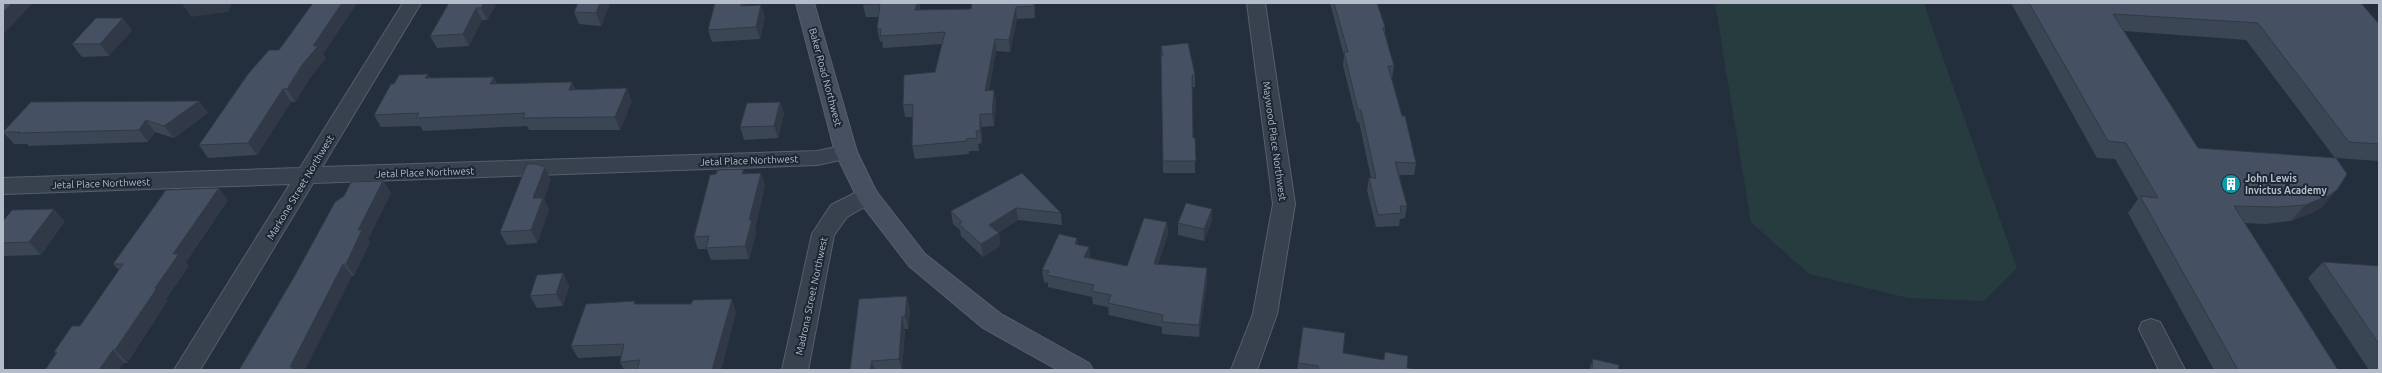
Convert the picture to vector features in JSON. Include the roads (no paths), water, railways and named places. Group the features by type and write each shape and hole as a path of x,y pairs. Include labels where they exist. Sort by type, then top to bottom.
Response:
{"street":[{"name":"Markone Street Northwest","path":"187,370 412,3"},
{"name":"Baker Road Northwest","path":"805,3 846,152 867,195 917,260 992,322 1080,370"},
{"name":"Maywood Place Northwest","path":"1244,370 1265,314 1284,204 1256,3"},
{"name":"Jetal Place Northwest","path":"3,186 817,158 846,152"},
{"name":"Madrona Street Northwest","path":"795,370 823,234 839,211 867,195"},
{"path":"2151,329 2172,370"}],"place":[{"name":"John Lewis Invictus Academy","path":"2231,184"}]}
